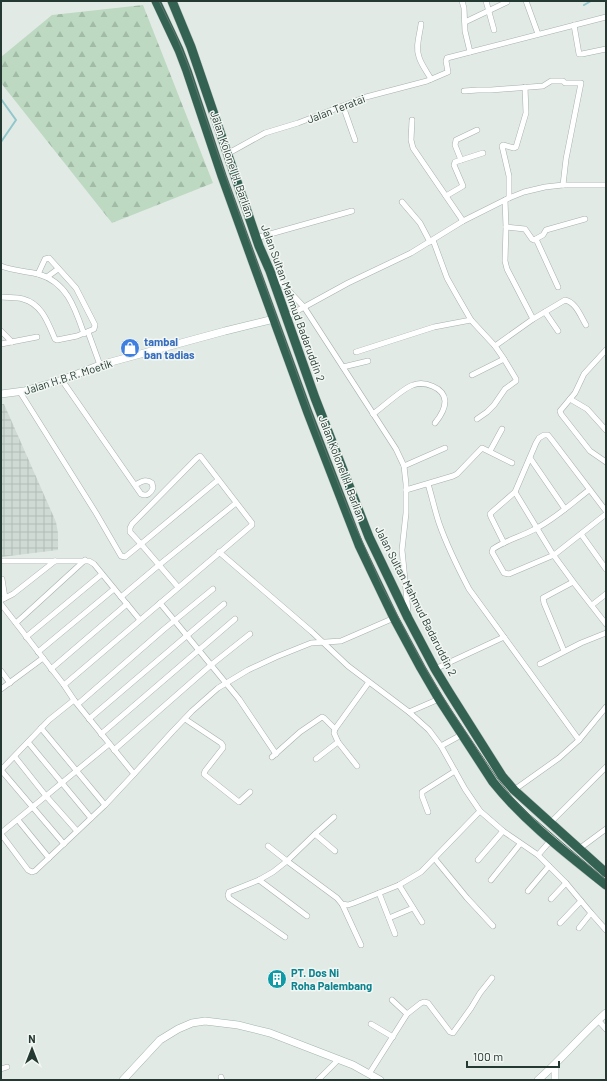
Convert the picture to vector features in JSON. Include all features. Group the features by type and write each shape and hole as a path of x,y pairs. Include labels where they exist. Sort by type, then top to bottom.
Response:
{"highway":[{"name":"Jalan Kolonel H. Barlian","path":"156,1 183,58 222,176 308,413 359,545 394,618 439,699 493,782 522,815 606,885"},
{"name":"Jalan Sultan Mahmud Badaruddin 2","path":"172,1 191,47 256,238 270,271 315,398 369,537 408,618 449,692 502,776 514,790 606,872"},
{"path":"347,514 358,510"}],"street":[{"path":"462,1 464,8 465,31 470,52 606,16"},
{"path":"486,1 494,30"},
{"path":"526,1 538,34"},
{"path":"465,22 507,2"},
{"path":"421,24 418,53 431,79"},
{"path":"574,25 579,54 606,49"},
{"name":"Jalan Teratai","path":"227,154 265,133 298,123 370,96 431,79 448,72 447,59 470,52"},
{"path":"464,91 544,86 550,81 581,83 566,159 563,185"},
{"path":"526,87 526,113 516,147 502,146 509,176 505,261 506,266 533,319"},
{"path":"343,106 355,140"},
{"path":"412,120 411,140 413,148 463,221"},
{"path":"461,160 455,145 456,140 477,130"},
{"path":"446,196 463,186 454,164 455,162 483,152"},
{"path":"286,317 348,283 411,253 463,221 507,199 524,192 545,187 563,185 606,185"},
{"path":"402,202 420,223 431,241 447,278 471,320 495,346 516,380 505,389 487,412 477,419"},
{"path":"256,238 352,211"},
{"path":"506,226 525,229 534,240 543,235 546,230 585,218"},
{"path":"536,239 558,287"},
{"path":"1,297 22,298 32,303 43,313 55,339 57,340 77,336 94,329 95,325 80,294 50,259 46,258 44,260 38,274"},
{"path":"1,266 47,277 60,286 64,290 76,313 100,365"},
{"path":"47,277 58,269"},
{"path":"270,271 304,307 396,449 404,466 406,513 402,550 408,618"},
{"path":"495,346 533,319 565,300 568,300 578,309 586,325"},
{"path":"545,312 558,331"},
{"name":"Jalan H.B.R. Moetik","path":"1,394 20,392 62,380 100,365 274,319"},
{"path":"356,352 434,327 471,320"},
{"path":"1,330 12,342"},
{"path":"1,344 37,337"},
{"path":"606,350 584,374 577,390 561,410 561,414 590,451 606,462"},
{"path":"472,375 504,359"},
{"path":"343,366 368,361"},
{"path":"62,380 135,485"},
{"path":"373,414 410,386 425,384 436,388 445,398 442,413 435,423"},
{"path":"20,392 96,513 121,556 125,557 142,544 218,480"},
{"path":"570,399 576,401 587,409 606,430"},
{"path":"490,451 502,430"},
{"path":"504,543 490,517 490,514 516,492 539,438 544,435 547,435 552,440 606,511"},
{"path":"404,466 445,448"},
{"path":"406,490 457,474 482,448 512,462"},
{"path":"64,685 252,524 200,456 130,526 130,532 178,587"},
{"path":"530,458 565,508"},
{"path":"428,484 439,523 469,589 579,740"},
{"path":"589,490 537,528 493,549 492,551 504,573 509,574 554,555 606,514"},
{"path":"516,492 572,582 606,624"},
{"path":"121,598 159,565 236,503"},
{"path":"581,534 606,569"},
{"path":"219,552 312,632 348,666 409,712 429,730 441,746 456,770 465,789 480,811 520,844 538,855 566,882 606,930"},
{"path":"3,599 23,586 56,560"},
{"path":"16,623 86,560"},
{"path":"1,561 86,560 93,563 140,620"},
{"path":"26,637 102,574"},
{"path":"1,579 3,599"},
{"path":"564,651 543,598 572,582"},
{"path":"38,652 114,589"},
{"path":"64,844 1,770 49,720 76,702 213,589"},
{"path":"592,605 606,594"},
{"path":"160,603 239,699 274,756 300,732 322,717 335,729"},
{"path":"1,604 64,685 89,720 134,774"},
{"path":"51,669 127,604"},
{"path":"89,720 224,604"},
{"path":"109,744 1,834 30,871 35,871 105,805 172,732 213,692 263,662 311,643 341,641 394,618"},
{"path":"101,734 234,619"},
{"path":"540,664 564,651 606,633"},
{"path":"114,750 211,665 250,634"},
{"path":"435,668 504,637"},
{"path":"1,689 43,658"},
{"path":"1,670 10,683"},
{"path":"358,766 338,742 335,736 335,729 369,682"},
{"path":"409,712 439,699"},
{"path":"514,790 559,758 579,740 606,707"},
{"path":"185,719 223,746 204,774 239,802 250,792"},
{"path":"41,728 105,805"},
{"path":"441,746 463,734"},
{"path":"28,742 91,818"},
{"path":"316,759 338,742"},
{"path":"15,757 46,796 77,831"},
{"path":"550,823 606,766"},
{"path":"428,812 422,792 456,770"},
{"path":"342,904 348,905 380,893 399,885 421,872 480,811"},
{"path":"284,937 229,898 229,892 259,880 273,872 287,861 334,817"},
{"path":"18,820 49,858"},
{"path":"579,849 606,829"},
{"path":"478,860 503,831"},
{"path":"315,834 335,851"},
{"path":"538,855 551,840"},
{"path":"491,880 520,844"},
{"path":"268,846 337,898 342,904 361,945"},
{"path":"435,859 467,898 493,926"},
{"path":"528,891 549,866"},
{"path":"259,880 307,916"},
{"path":"550,899 566,882"},
{"path":"399,885 422,922"},
{"path":"380,893 395,934"},
{"path":"560,922 581,901"},
{"path":"389,918 413,908"},
{"path":"579,928 591,913"},
{"path":"369,1074 407,1014 421,1003 428,1003 450,1032 453,1033 492,978"},
{"path":"392,1000 407,1014"},
{"path":"538,1080 555,1065 606,1013"},
{"path":"123,1080 160,1040 178,1029 192,1023 205,1020 238,1025 270,1033 339,1059 380,1080"},
{"path":"598,1020 606,1029"},
{"path":"371,1024 393,1037"},
{"path":"318,1080 339,1059"},
{"path":"555,1065 555,1080"}],"shaded area":[{"path":"1,404 4,404 56,522 58,533 58,550 1,557"}],"green space":[{"path":"143,5 213,183 112,223 1,83 1,57 52,15"}],"waterway":[{"path":"584,5 591,1"},
{"path":"1,99 16,120 1,142"}],"tram line":[{"path":"159,1 188,65 221,163 317,429 351,516 382,586 430,676 497,778 512,797 530,815 606,880"}],"place":[{"name":"tambal ban tadias","path":"130,348"},
{"name":"PT. Dos Ni Roha Palembang","path":"277,979"}]}
